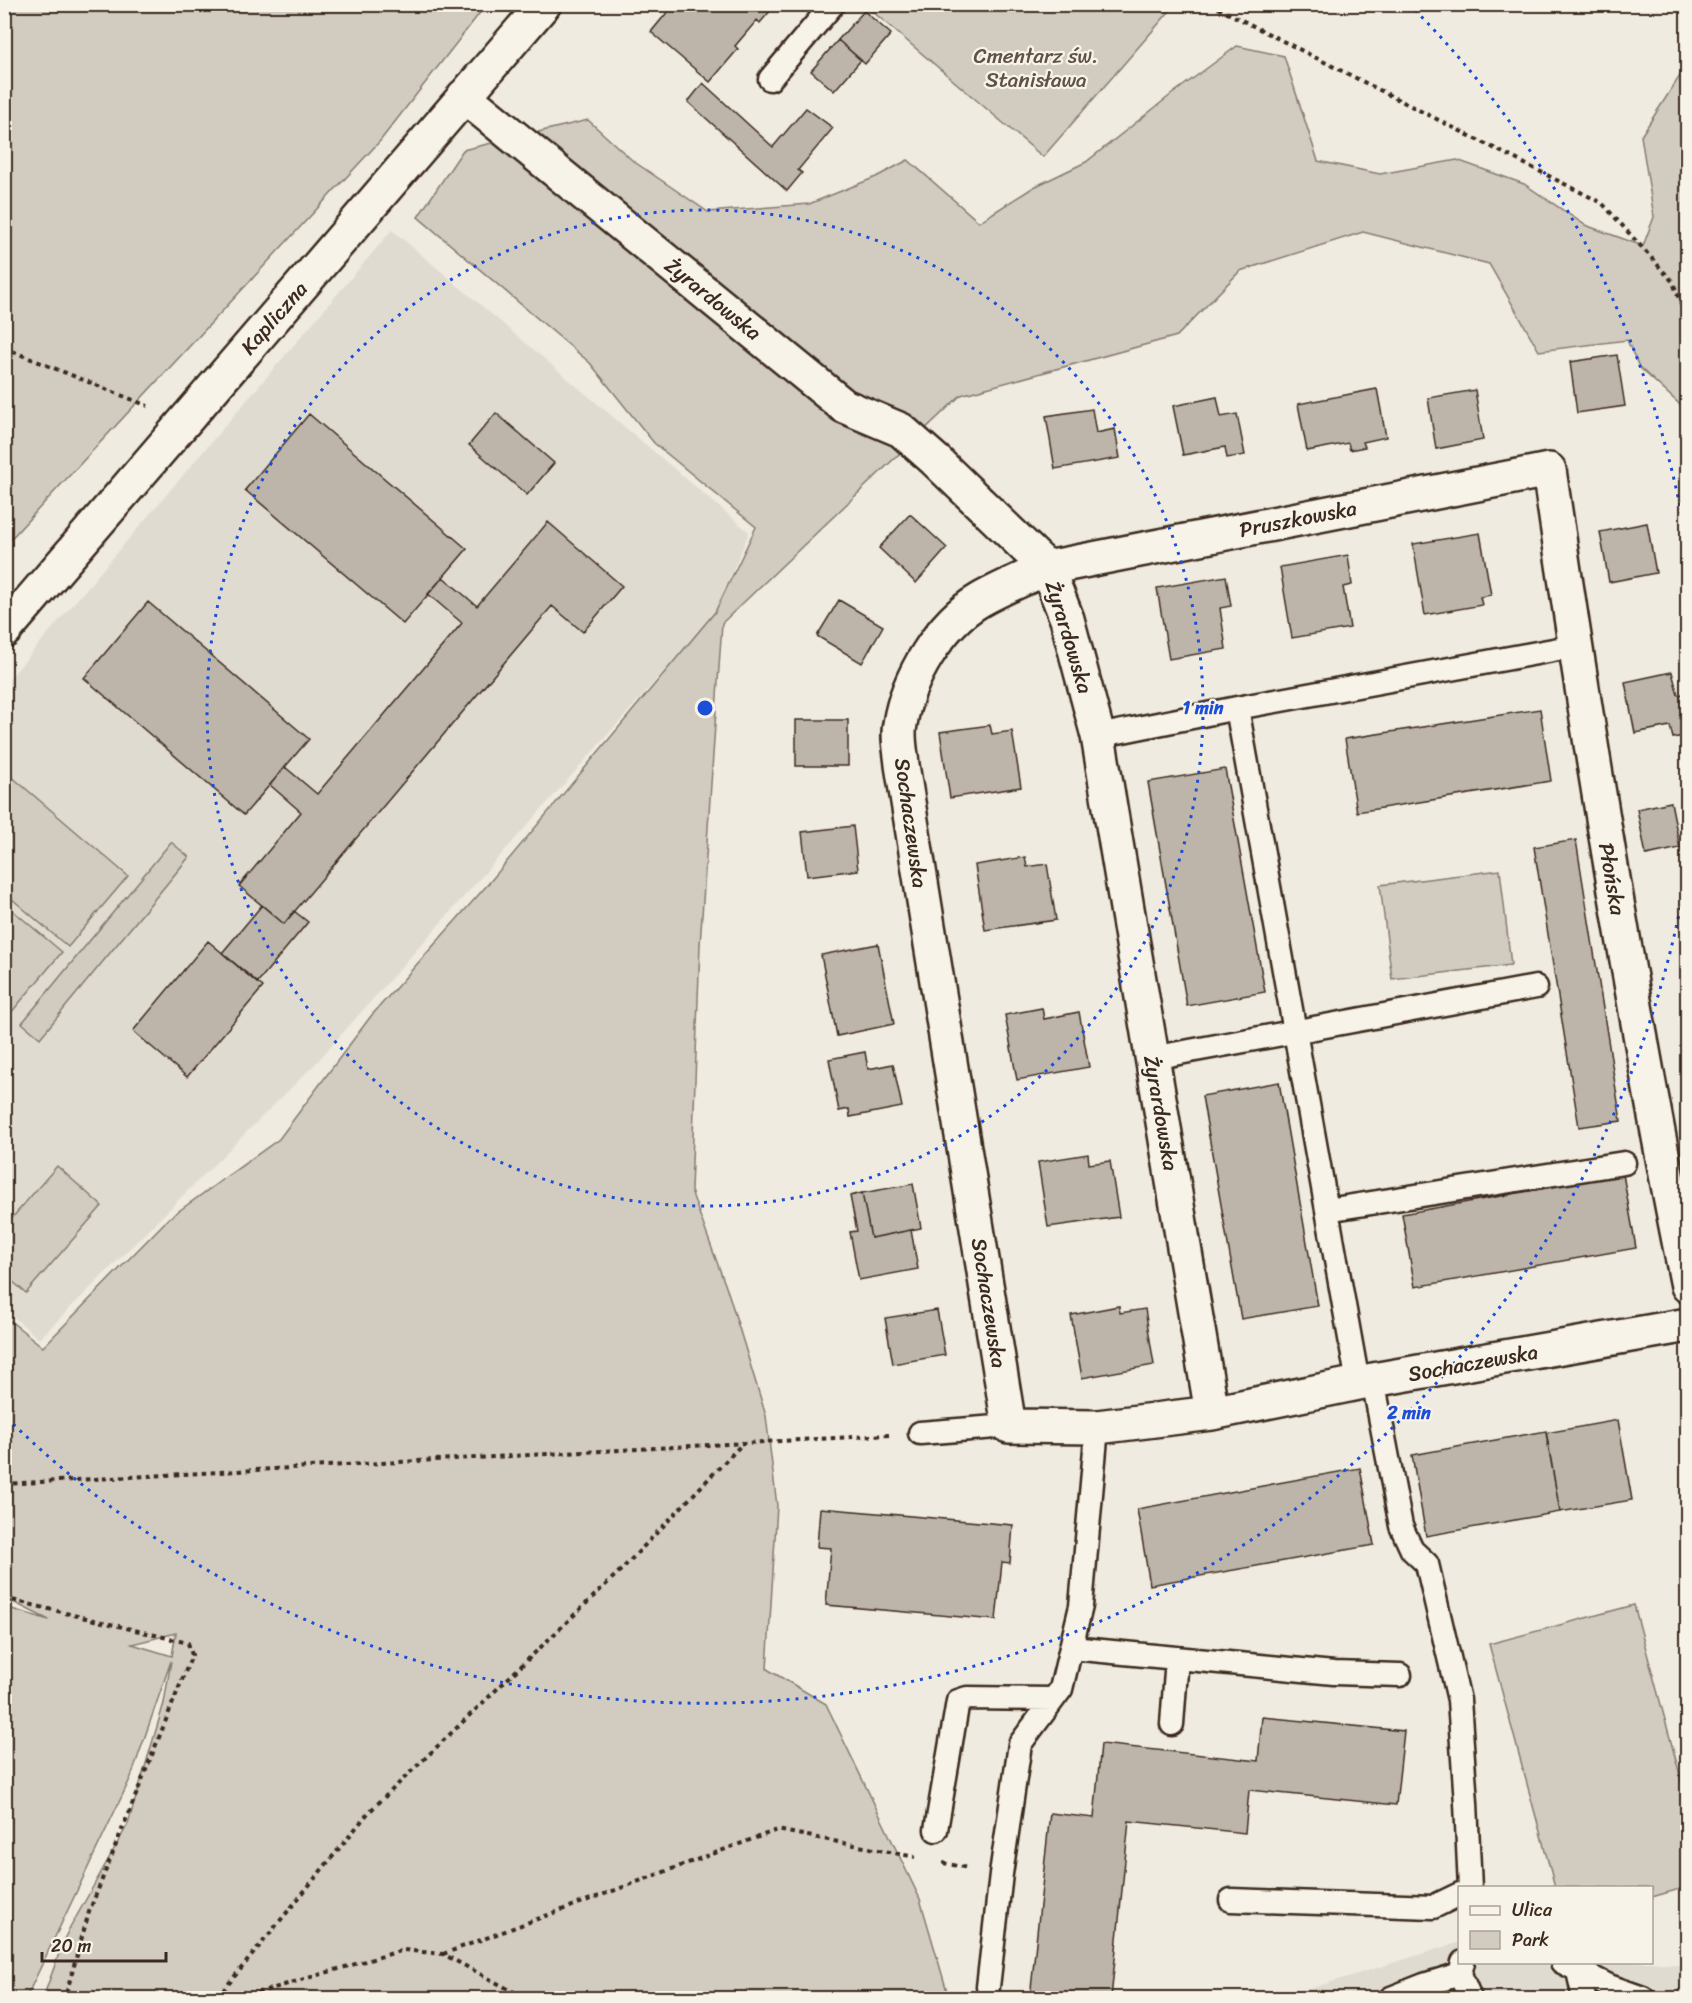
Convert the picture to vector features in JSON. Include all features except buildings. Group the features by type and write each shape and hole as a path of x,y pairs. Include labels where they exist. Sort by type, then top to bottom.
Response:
{"street":[{"name":"Kapliczna","path":"4,631 544,4"},
{"name":"Żyrardowska","path":"464,96 844,406 902,430 1047,568 1067,619 1098,736 1212,1413"},
{"name":"Pruszkowska","path":"1047,568 1549,470"},
{"name":"Płońska","path":"1549,470 1604,834 1655,1125 1688,1286"},
{"name":"Sochaczewska","path":"1047,568 978,601 943,631 918,670 899,726 907,806 1009,1426 1097,1427 1212,1413 1366,1382 1688,1325"}],"lane":[{"path":"770,79 833,4"},
{"path":"1098,736 1575,646"},
{"path":"1237,708 1327,1210 1401,1526 1412,1550 1427,1564 1459,1700 1470,1886"},
{"path":"1152,1058 1536,987"},
{"path":"1327,1210 1624,1163"},
{"path":"920,1433 1009,1426"},
{"path":"988,1987 1001,1874 1020,1744 1061,1689 1081,1606 1097,1427"},
{"path":"1071,1648 1334,1673 1400,1675"},
{"path":"1172,1724 1177,1658"},
{"path":"936,1830 958,1701 967,1698 1053,1699"},
{"path":"1231,1900 1433,1906 1458,1895"},
{"path":"1570,1967 1584,1998"},
{"path":"1570,1967 1609,1986 1643,1998"},
{"path":"1391,1998 1461,1968 1470,1998"}],"path":[{"path":"1210,4 1602,203 1673,282 1688,324"},
{"path":"4,348 185,421"},
{"path":"4,1484 116,1480 920,1433"},
{"path":"217,1998 369,1812 621,1570 745,1442"},
{"path":"4,1598 188,1643 192,1655 89,1912 65,1998"},
{"path":"443,1954 777,1830 922,1858"},
{"path":"934,1861 1001,1874"},
{"path":"240,1998 403,1950 443,1954 525,1998"}],"shaded area":[{"path":"392,230 749,532 715,614 317,1062 39,1339 5,1310 5,684"},
{"path":"1457,1943 1458,1964 1653,1962 1687,1966 1687,1998 1280,1998"}],"green space":[{"path":"5,4 486,5 380,141 5,545"},
{"name":"Cmentarz św. Stanisława","path":"865,5 1175,5 1043,157"},
{"path":"1237,46 1284,56 1318,161 1380,174 1457,160 1524,184 1585,225 1643,246 1654,217 1641,136 1687,65 1687,411 1639,367 1627,340 1539,351 1489,264 1363,232 1240,271 1177,336 961,395 722,623 700,945 691,1191 729,1295 766,1416 777,1506 767,1669 826,1704 920,1899 949,1998 43,1998 65,1937 128,1824 164,1703 171,1661 131,1777 26,1998 5,1998 5,1607 49,1620 5,1598 4,1316 43,1347 169,1218 279,1139 371,1016 489,883 715,612 756,527 654,443 590,363 418,217 463,150 588,120 633,161 708,212 809,204 876,177 908,160 979,222 1034,187 1086,162","holes":["176,1633 172,1656 132,1644"]},
{"path":"4,770 128,876 68,947 5,893"},
{"path":"171,842 189,857 40,1038 22,1023"},
{"path":"1500,870 1511,965 1392,979 1380,885"},
{"path":"5,904 62,952 5,1020"},
{"path":"57,1166 102,1206 26,1293 5,1275 5,1226"},
{"path":"1634,1605 1687,1801 1687,1887 1653,1897 1653,1886 1555,1886 1489,1644"}]}
